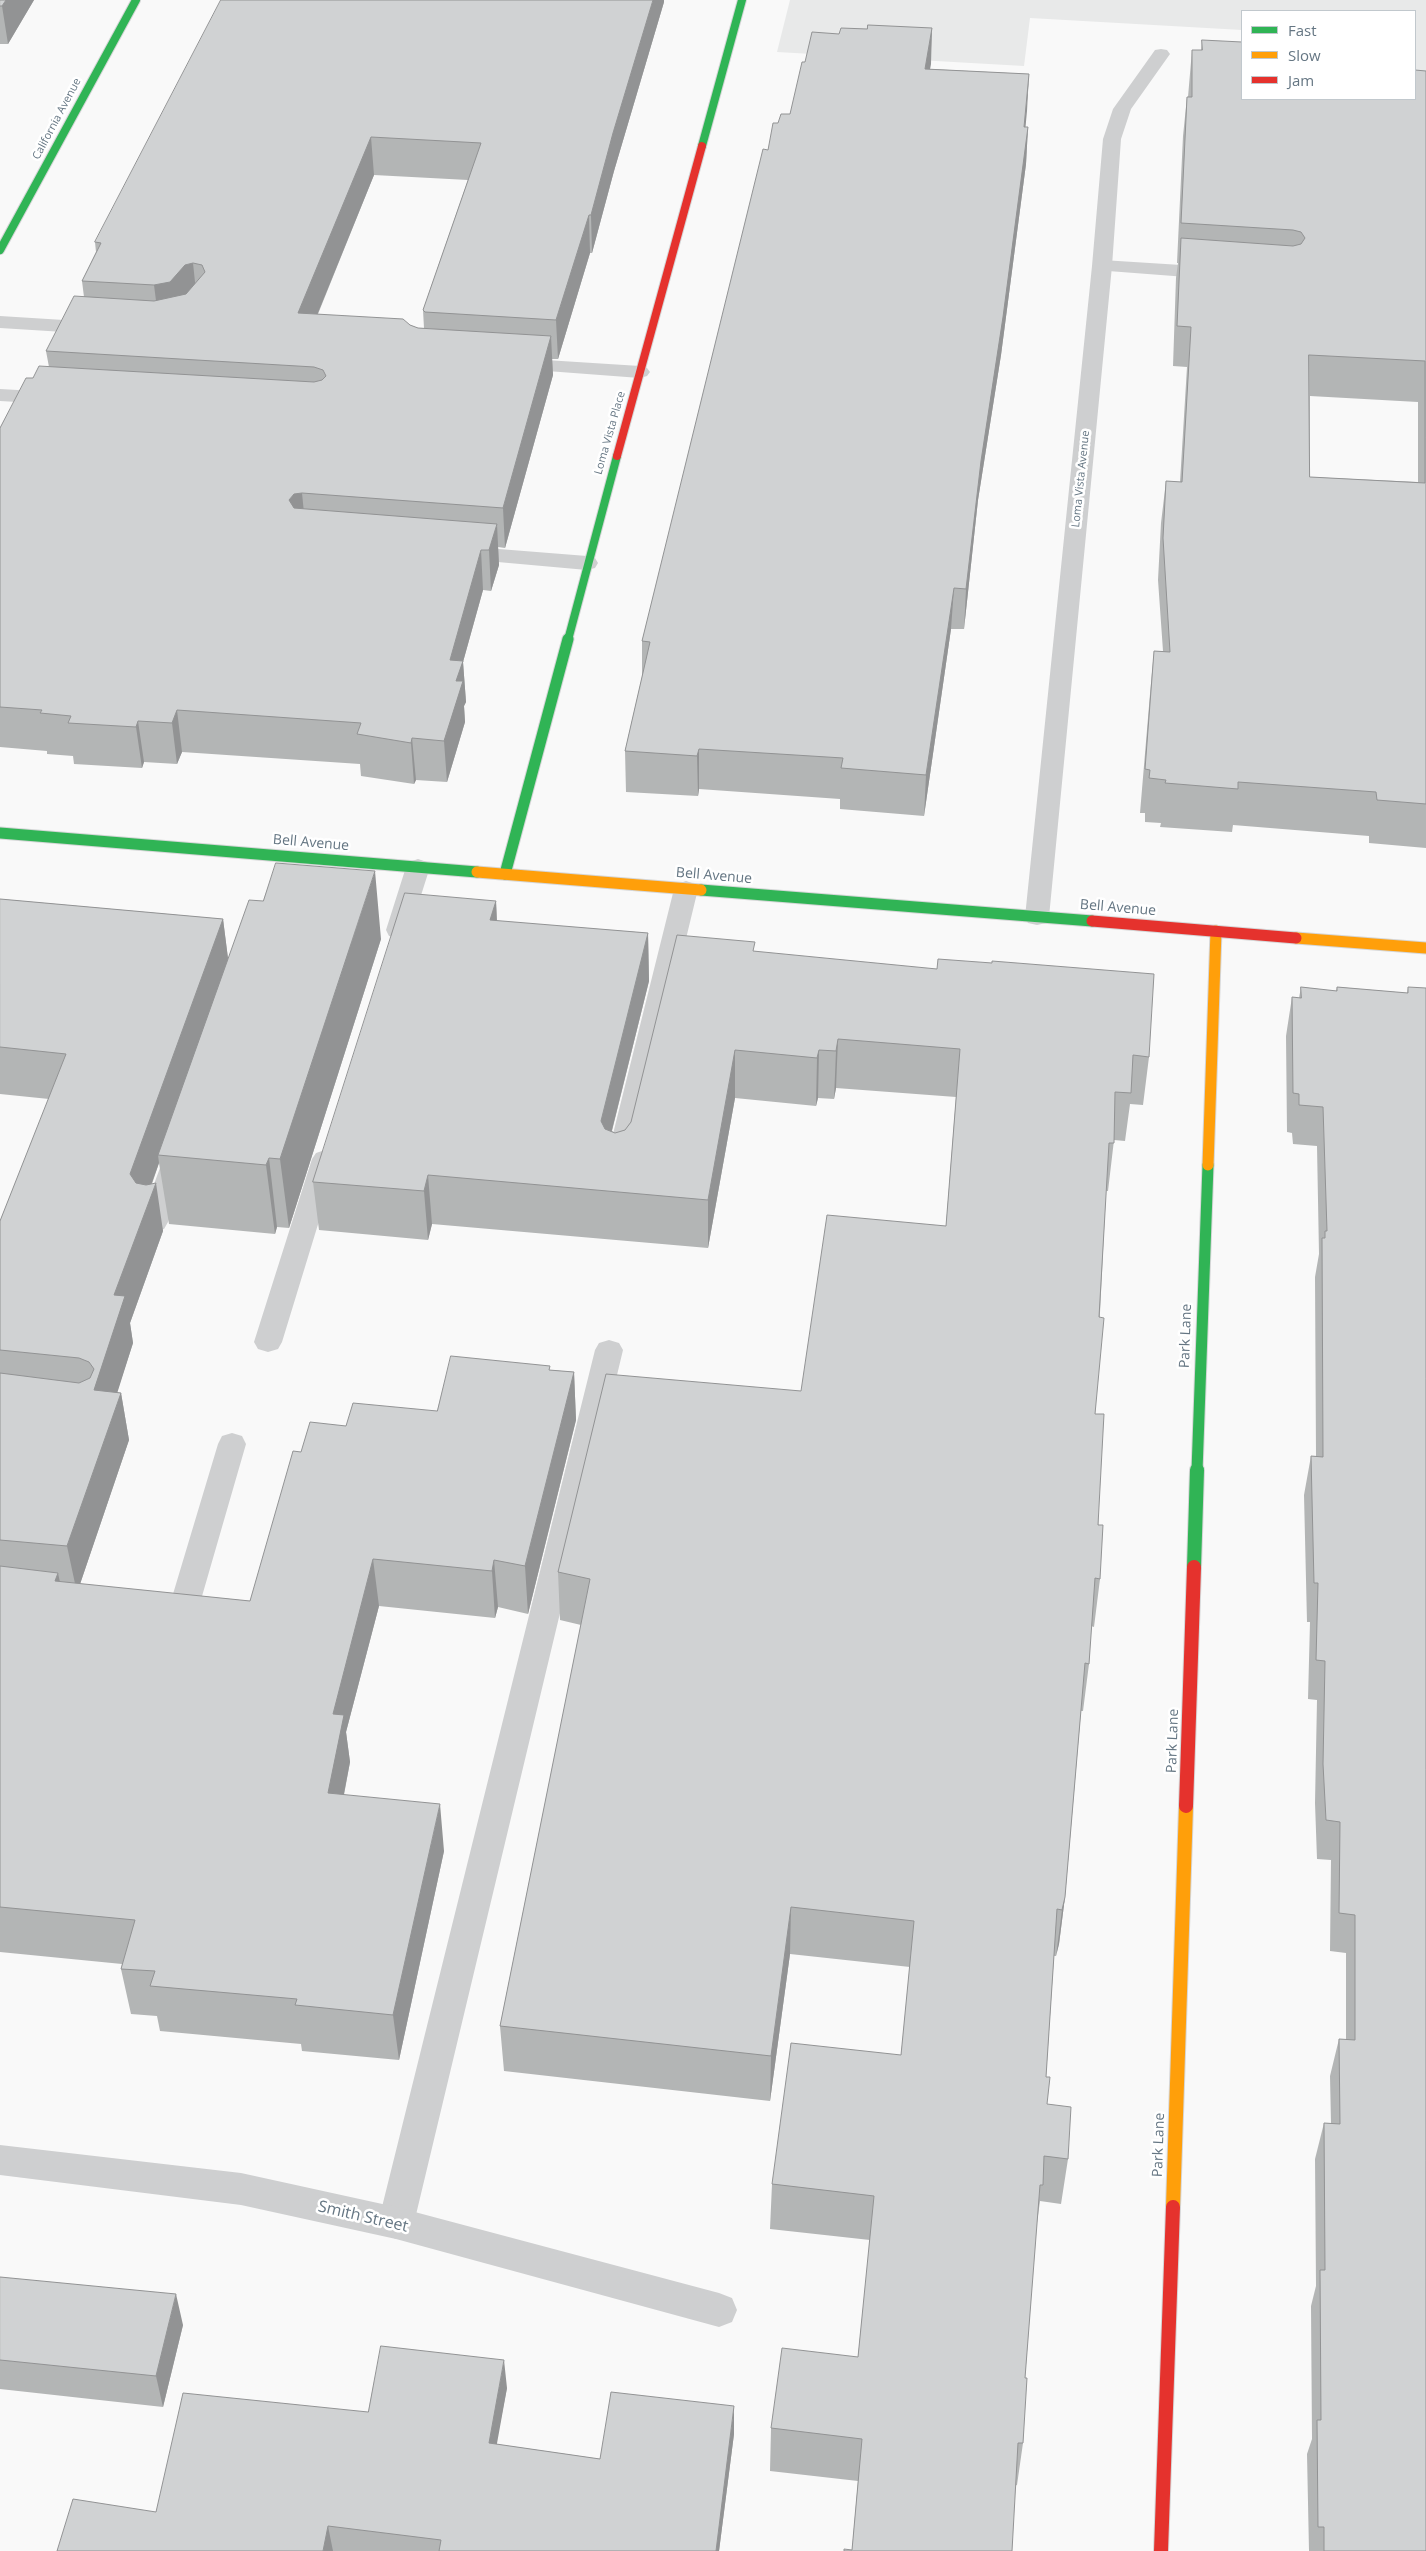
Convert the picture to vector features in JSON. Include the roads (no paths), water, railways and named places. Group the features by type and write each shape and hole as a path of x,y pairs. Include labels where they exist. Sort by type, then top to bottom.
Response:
{"street":[{"name":"California Avenue","path":"0,250 136,0"},
{"name":"Loma Vista Place","path":"505,874 587,562 742,0"},
{"name":"Loma Vista Avenue","path":"1037,917 1102,266 1112,139 1122,109 1161,54"},
{"path":"1102,266 1232,274"},
{"path":"0,322 119,329"},
{"path":"491,363 640,372"},
{"path":"0,394 70,399"},
{"path":"442,552 587,562"},
{"name":"Bell Avenue","path":"0,833 279,866 418,867 1426,948"},
{"path":"391,952 418,867"},
{"path":"617,1170 686,889"},
{"name":"Park Lane","path":"1160,2551 1216,931"},
{"path":"268,1342 334,1133"},
{"path":"154,1222 183,1138"},
{"path":"396,2223 609,1350"},
{"path":"143,1613 181,1617 232,1444"},
{"name":"Smith Street","path":"0,2160 242,2189 396,2223 719,2310"}]}
